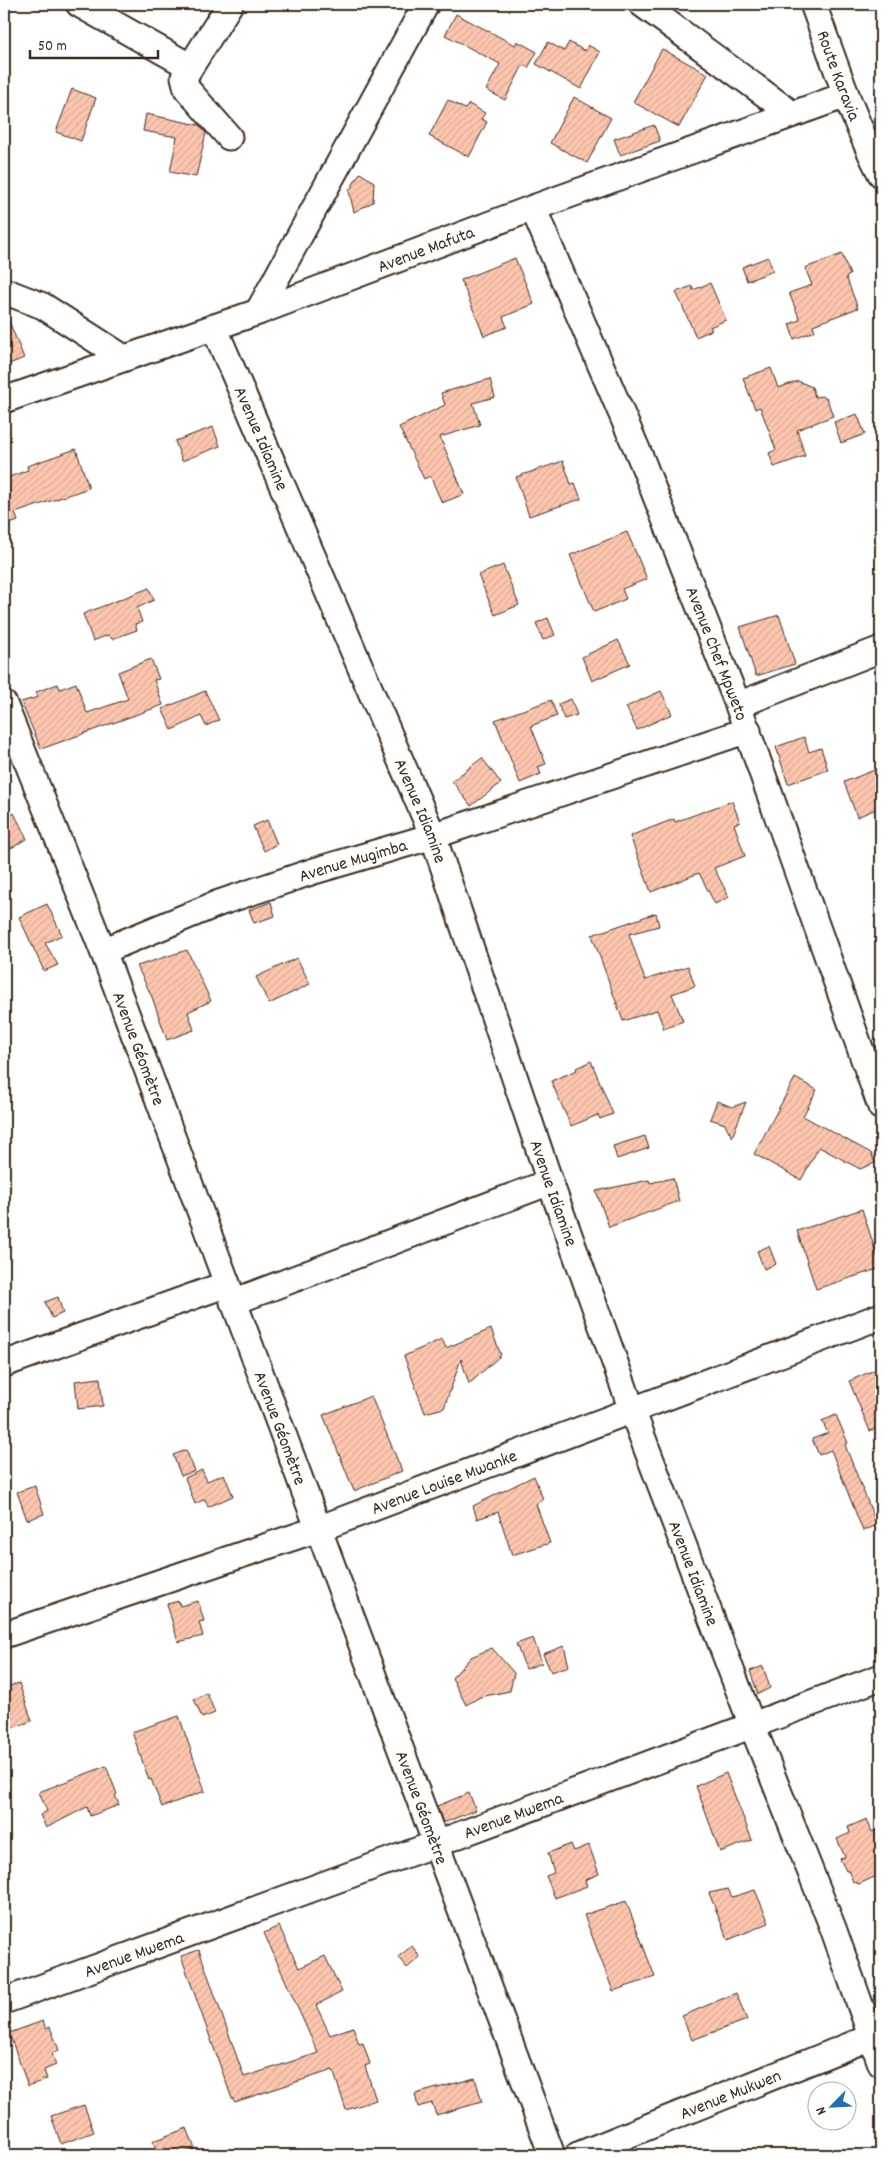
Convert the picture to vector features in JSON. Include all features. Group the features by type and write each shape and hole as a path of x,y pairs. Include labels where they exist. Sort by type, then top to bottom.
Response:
{"street":[{"path":"80,4 189,66"},
{"path":"229,136 187,89 184,77 189,66 230,4"},
{"path":"258,312 426,4"},
{"path":"642,4 792,114"},
{"name":"Route Karavia","path":"813,4 862,136 881,174"},
{"name":"Avenue Mafuta","path":"4,400 214,328 533,208 846,95"},
{"name":"Avenue Chef Mpweto","path":"533,208 642,461 738,704 881,1107"},
{"path":"4,291 42,306 124,358"},
{"name":"Avenue Idiamine","path":"214,328 433,836 550,1182 632,1410 752,1725 877,2034 881,2064"},
{"path":"738,704 881,649"},
{"name":"Avenue Géomètre","path":"4,704 103,951 552,2155"},
{"name":"Avenue Mugimba","path":"103,951 218,903 314,871 433,836 748,730"},
{"path":"4,1364 230,1293 550,1182"},
{"name":"Avenue Louise Mwanke","path":"4,1635 318,1529 881,1316"},
{"name":"Avenue Mwema","path":"4,2001 436,1844 881,1677"},
{"name":"Avenue Mukwen","path":"578,2155 877,2034"}],"building":[{"path":"456,14 515,45 517,41 537,52 528,68 523,65 505,100 486,90 500,64 445,35"},
{"path":"548,42 564,51 569,42 585,51 588,45 600,52 581,89 536,64"},
{"path":"662,49 708,74 679,127 633,102"},
{"path":"72,89 96,98 81,141 56,132"},
{"path":"574,97 611,118 587,163 550,143"},
{"path":"448,100 465,109 469,104 485,113 481,119 487,122 469,157 429,136"},
{"path":"146,114 199,125 206,133 196,177 170,172 177,137 143,131"},
{"path":"654,125 660,141 620,155 614,139"},
{"path":"360,173 374,182 373,202 354,212 349,191"},
{"path":"842,254 850,275 846,277 858,308 813,325 815,331 794,339 789,324 800,320 789,293 812,285 805,268"},
{"path":"768,257 773,271 747,281 742,267"},
{"path":"515,258 534,304 503,317 507,327 484,336 461,280"},
{"path":"710,283 726,320 710,327 712,330 696,337 676,292 692,286 693,290"},
{"path":"4,309 24,358 4,366"},
{"path":"771,368 778,388 798,381 812,387 815,397 822,396 827,399 833,416 797,430 805,456 774,467 769,453 776,450 760,407 755,409 743,378"},
{"path":"490,379 495,397 473,403 480,425 440,437 464,494 442,503 430,476 424,479 399,427 445,405 441,393"},
{"path":"857,414 865,434 841,443 834,422"},
{"path":"213,427 220,446 182,461 175,441"},
{"path":"76,449 89,488 15,513 18,521 4,526 4,479 28,470 27,466"},
{"path":"563,461 571,484 575,483 581,499 529,516 516,477"},
{"path":"627,532 647,579 622,589 626,599 594,612 570,555"},
{"path":"503,565 519,605 495,615 478,575"},
{"path":"149,588 154,600 137,608 142,622 135,624 137,630 112,639 108,635 93,641 83,614"},
{"path":"779,615 795,664 756,676 740,627"},
{"path":"548,618 555,635 543,640 536,623"},
{"path":"618,640 630,664 592,681 582,657"},
{"path":"151,659 159,679 154,680 163,705 41,749 21,702 38,697 36,692 58,684 60,689 76,683 87,713 128,699 118,672"},
{"path":"205,691 219,720 206,726 201,716 172,730 162,709"},
{"path":"661,691 672,714 637,730 626,707"},
{"path":"571,699 577,715 564,719 558,704"},
{"path":"551,700 557,716 531,726 546,764 538,767 541,774 520,783 495,720"},
{"path":"804,737 809,752 821,748 828,770 788,784 776,747"},
{"path":"482,758 501,783 471,806 452,781"},
{"path":"877,769 881,780 881,807 857,817 844,782"},
{"path":"732,801 740,822 734,824 745,856 714,868 729,897 715,904 699,873 651,892 630,836 674,819 675,822"},
{"path":"14,813 27,839 4,852 4,819"},
{"path":"267,820 277,844 264,851 253,826"},
{"path":"271,902 275,916 254,923 249,910"},
{"path":"47,904 62,935 45,943 58,965 44,971 19,917"},
{"path":"656,913 659,926 629,934 645,980 688,966 695,986 672,994 683,1021 664,1029 657,1010 623,1021 592,935"},
{"path":"187,950 211,1001 188,1012 194,1030 167,1040 152,997 137,966"},
{"path":"297,958 310,984 269,1004 256,977"},
{"path":"591,1061 613,1114 600,1119 598,1115 571,1126 551,1081 577,1070 576,1068"},
{"path":"795,1078 817,1090 803,1116 871,1153 875,1163 860,1169 819,1147 801,1180 754,1154"},
{"path":"717,1101 732,1107 746,1102 732,1137 725,1124 710,1119"},
{"path":"645,1136 649,1148 617,1159 613,1146"},
{"path":"673,1178 679,1201 609,1227 596,1191 649,1180 650,1183"},
{"path":"862,1209 881,1268 816,1289 797,1231"},
{"path":"769,1246 776,1264 764,1269 757,1251"},
{"path":"58,1297 63,1313 52,1318 45,1302"},
{"path":"491,1329 501,1355 469,1384 461,1359 444,1408 425,1413 404,1356 442,1339 446,1348"},
{"path":"881,1367 881,1427 870,1431 849,1381"},
{"path":"100,1378 103,1406 78,1409 75,1381"},
{"path":"371,1396 402,1471 354,1491 323,1415"},
{"path":"836,1415 848,1443 845,1445 877,1525 863,1531 831,1450 819,1455 812,1439 828,1433 822,1421"},
{"path":"186,1450 195,1471 181,1476 173,1455"},
{"path":"202,1470 207,1481 224,1474 233,1496 208,1507 205,1499 195,1504 185,1478"},
{"path":"534,1476 543,1499 536,1504 550,1543 512,1555 498,1512 477,1519 473,1506"},
{"path":"35,1486 44,1514 27,1520 17,1492"},
{"path":"179,1601 180,1606 198,1601 204,1621 199,1622 203,1636 178,1642 167,1604"},
{"path":"533,1638 542,1663 526,1669 516,1644"},
{"path":"564,1646 569,1666 551,1672 543,1654"},
{"path":"492,1648 514,1673 510,1691 480,1697 466,1705 452,1678 471,1657"},
{"path":"763,1666 770,1688 758,1694 750,1671"},
{"path":"19,1683 32,1721 4,1731 4,1688"},
{"path":"207,1693 215,1713 202,1718 194,1699"},
{"path":"179,1716 205,1791 162,1807 151,1779 149,1780 132,1732"},
{"path":"106,1766 117,1794 115,1795 119,1805 90,1816 87,1807 46,1828 40,1815 47,1811 39,1792"},
{"path":"726,1773 752,1840 720,1852 696,1786"},
{"path":"469,1793 476,1810 443,1823 437,1806"},
{"path":"867,1819 872,1832 881,1828 881,1874 859,1884 853,1882 848,1870 846,1871 840,1859 845,1857 837,1839 850,1833 848,1827"},
{"path":"571,1844 574,1851 589,1845 599,1874 585,1880 587,1886 555,1898 546,1876 554,1873 548,1853"},
{"path":"728,1889 732,1897 755,1890 769,1923 728,1940 709,1893"},
{"path":"626,1901 655,1977 613,1991 584,1915"},
{"path":"279,1926 299,1968 325,1956 342,1992 316,2005 330,2035 353,2027 359,2044 363,2043 370,2064 365,2066 376,2100 346,2110 333,2070 235,2102 231,2096 181,1956 199,1950 244,2077 318,2053 264,1933"},
{"path":"412,1946 420,1957 407,1968 398,1957"},
{"path":"736,1993 747,2020 692,2040 682,2016"},
{"path":"43,2021 46,2029 50,2027 59,2050 52,2053 56,2065 44,2070 47,2079 28,2086 9,2033"},
{"path":"475,2078 482,2102 436,2115 432,2103 418,2107 415,2094"},
{"path":"84,2105 94,2132 61,2144 51,2116"},
{"path":"187,2128 195,2149 177,2155 158,2155 153,2141"}]}
